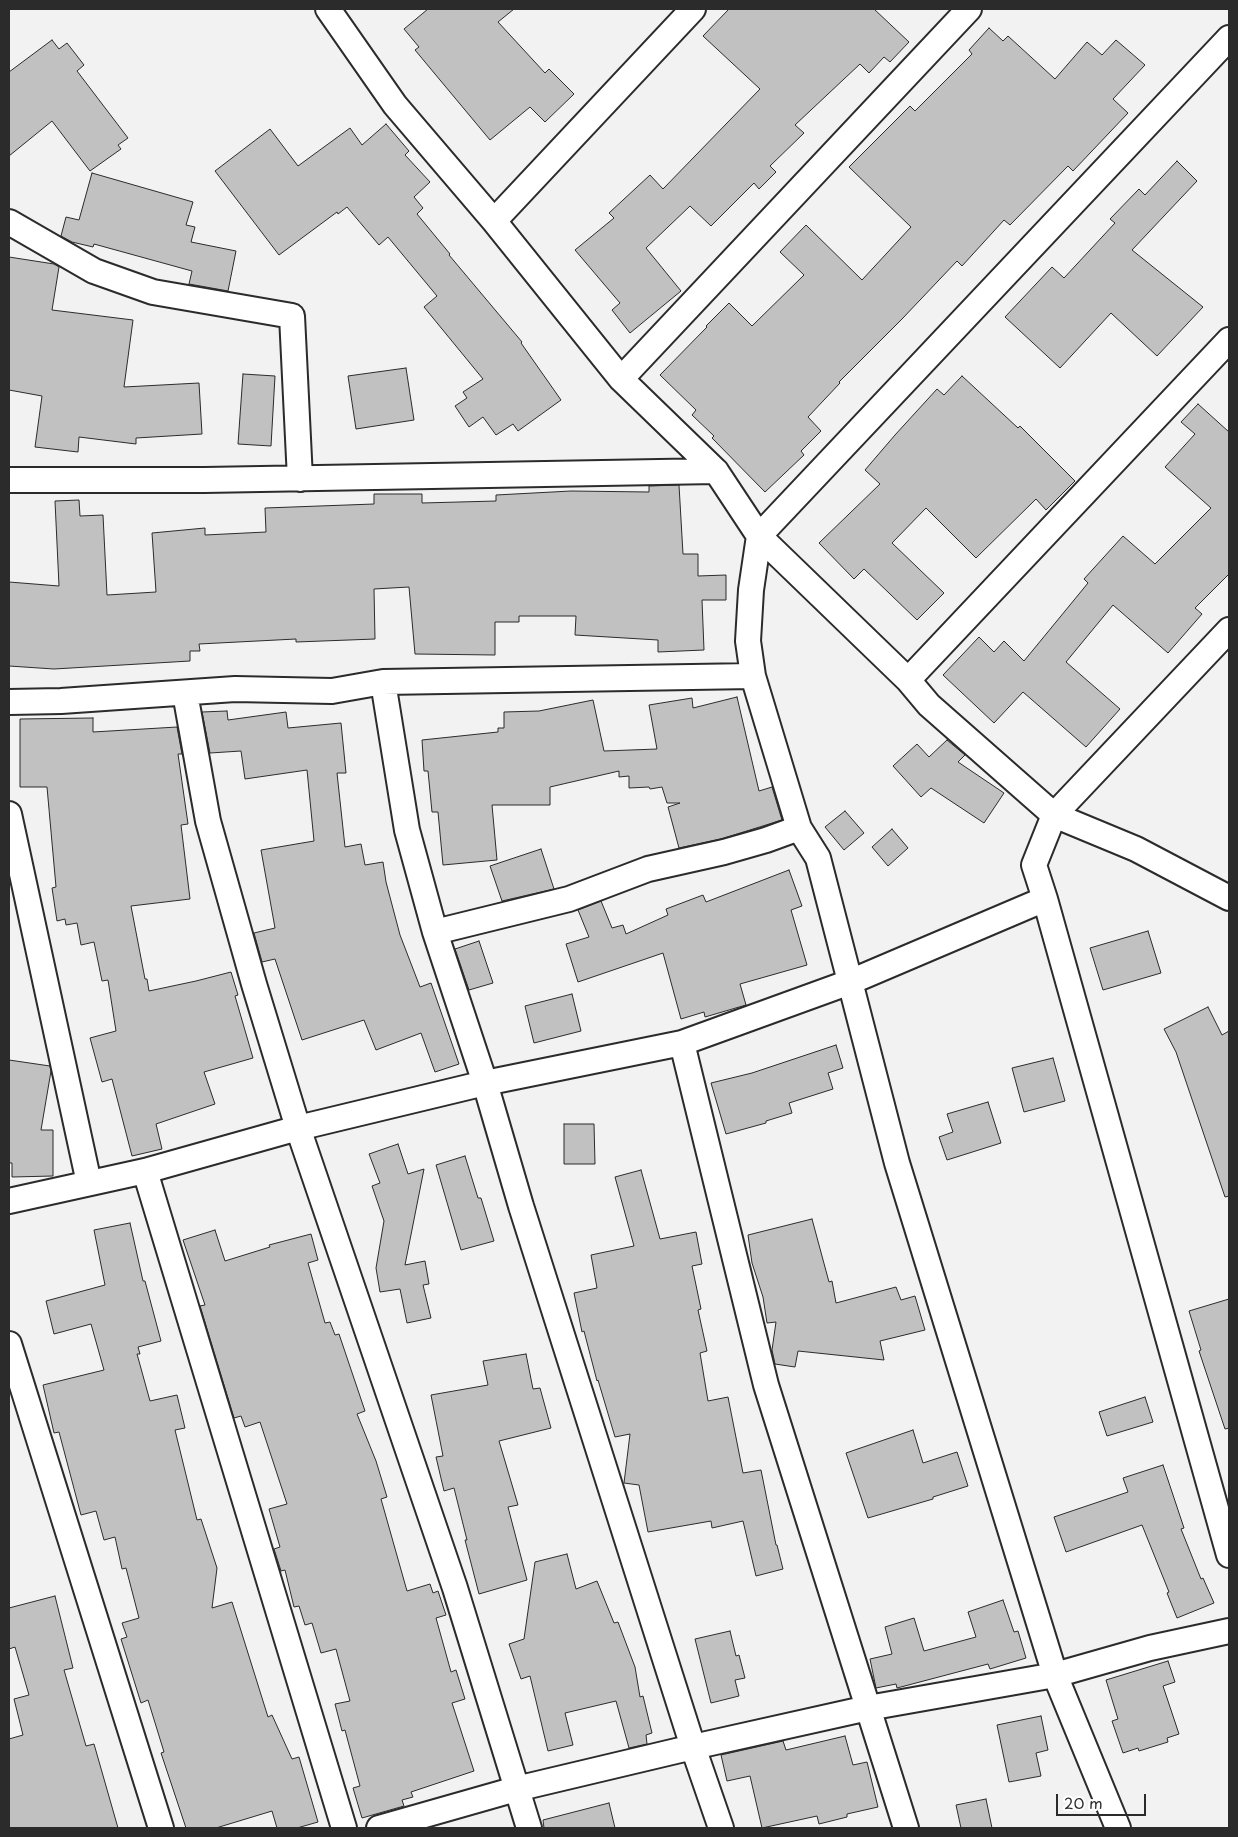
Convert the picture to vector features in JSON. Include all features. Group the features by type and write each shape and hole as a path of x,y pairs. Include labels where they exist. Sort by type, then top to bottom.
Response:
{"street":[{"path":"494,220 693,9"},
{"path":"622,379 969,9"},
{"path":"335,11 395,105 494,220 622,379 716,471 759,536 908,680 929,705 1054,816 1136,849 1229,898"},
{"path":"1118,1828 1055,1675 897,1163 818,858 799,828 753,676 748,641 751,590 759,536 1229,38"},
{"path":"9,222 94,271 153,292 292,316 300,479"},
{"path":"908,680 1229,340"},
{"path":"9,480 300,479 716,471"},
{"path":"1229,630 1054,816 1034,866 1045,899 1229,1555"},
{"path":"9,702 235,689 332,691 383,682 753,676"},
{"path":"383,682 407,830 435,932 485,1083 522,1206 693,1746 721,1828"},
{"path":"185,693 208,821 254,984 298,1128 455,1588 529,1828"},
{"path":"9,814 89,1183"},
{"path":"435,932 569,899 648,869 724,852 799,828"},
{"path":"9,1201 144,1171 298,1128 485,1083 682,1043 850,982 1045,899"},
{"path":"682,1043 766,1385 906,1828"},
{"path":"144,1171 344,1828"},
{"path":"9,1344 161,1828"},
{"path":"379,1828 516,1789 693,1746 868,1708 1055,1675 1150,1648 1229,1631"}],"building":[{"path":"428,9 514,9 498,22 545,73 549,69 574,94 545,122 530,107 490,140 415,50 419,47 404,29"},
{"path":"729,9 874,9 909,42 890,62 884,57 869,73 860,64 795,125 804,133 770,166 776,172 759,189 754,183 711,226 690,206 646,248 681,291 630,333 612,310 620,303 575,250 614,218 609,213 650,175 663,189 760,89 703,36"},
{"path":"989,28 1003,41 1008,36 1055,79 1087,42 1102,55 1116,40 1145,65 1113,99 1128,113 1073,171 1068,166 1010,225 1004,220 962,266 957,261 839,382 808,417 821,431 801,451 804,455 765,492 712,438 714,436 692,415 696,410 660,375 729,303 752,326 804,275 780,252 806,225 862,280 911,227 849,167 910,106 915,111 972,54 969,50"},
{"path":"52,40 59,49 67,43 84,65 77,71 128,138 118,145 121,149 90,171 52,121 9,156 9,72"},
{"path":"386,124 409,151 405,155 430,182 414,197 423,208 417,214 522,342 561,400 518,431 513,424 496,435 483,417 469,427 455,406 467,398 463,392 483,379 424,307 437,296 388,237 379,245 347,207 338,214 337,212 279,255 215,171 270,129 298,166 350,128 362,145"},
{"path":"1177,161 1197,181 1132,250 1203,307 1157,356 1111,313 1060,368 1005,317 1052,267 1064,278 1115,223 1110,219 1139,189 1145,195"},
{"path":"92,173 193,202 186,225 195,227 191,242 236,251 228,291 189,284 192,271 94,244 93,247 72,242 61,236 66,217 79,220"},
{"path":"9,257 54,264 59,267 52,310 133,320 124,387 199,383 202,434 136,438 136,444 79,437 78,452 35,447 42,396 9,390"},
{"path":"406,368 414,420 356,429 348,376"},
{"path":"243,374 275,376 271,446 238,444"},
{"path":"962,376 1018,428 1020,426 1075,481 1046,510 1036,499 976,558 926,508 892,543 944,593 917,620 864,569 854,579 819,543 880,484 865,470 937,389 944,395"},
{"path":"1198,404 1229,432 1229,574 1195,608 1202,614 1168,653 1113,605 1066,662 1120,709 1086,747 1023,692 994,723 943,675 979,637 994,652 1004,641 1024,661 1088,583 1084,579 1123,536 1155,564 1211,508 1165,467 1195,434 1181,422"},
{"path":"679,485 683,554 698,554 698,576 726,575 726,600 702,600 704,650 658,652 658,640 575,635 576,616 519,616 519,622 495,622 495,655 415,654 409,587 374,589 375,639 296,642 296,639 199,644 200,651 190,651 190,661 54,669 9,666 9,582 59,586 55,501 79,500 80,516 103,515 107,595 156,592 152,533 205,528 205,535 266,532 265,508 374,504 374,494 422,494 422,503 496,501 496,495 571,491 649,492 649,486"},
{"path":"737,697 759,791 772,787 782,820 721,839 679,848 668,807 680,803 667,803 662,787 650,789 649,787 629,788 629,776 619,777 619,771 550,787 550,805 492,805 497,860 443,865 438,812 432,812 428,771 424,771 422,740 498,732 498,728 504,728 504,712 539,711 593,700 604,751 657,749 649,705 692,698 693,708"},
{"path":"227,711 228,720 286,712 288,728 341,723 346,773 337,773 345,847 361,844 365,865 383,862 386,882 400,935 420,987 431,983 459,1064 435,1072 421,1033 376,1050 364,1020 302,1040 275,959 262,962 254,933 275,928 261,850 314,841 307,770 245,779 241,751 210,753 202,712"},
{"path":"93,718 93,732 177,727 182,754 178,754 188,824 181,825 190,899 131,906 145,979 147,979 149,991 231,972 238,995 235,996 253,1058 204,1072 215,1104 156,1124 162,1149 132,1156 112,1079 102,1082 90,1038 116,1031 108,980 102,981 94,942 81,945 77,923 66,925 65,919 57,921 52,888 56,887 47,787 20,787 20,719"},
{"path":"947,740 965,755 958,762 1004,793 984,823 931,788 921,797 893,766 917,744 929,757"},
{"path":"845,811 864,833 844,850 825,827"},
{"path":"892,829 908,848 888,866 872,847"},
{"path":"541,849 554,889 502,901 490,866"},
{"path":"789,870 802,906 791,910 807,965 740,984 746,1005 705,1017 704,1012 681,1019 663,953 578,982 566,944 589,937 578,910 601,901 612,928 623,925 626,934 668,915 666,909 703,895 706,902"},
{"path":"1148,931 1161,973 1103,990 1090,948"},
{"path":"479,941 493,983 469,990 455,949"},
{"path":"572,994 581,1031 534,1043 525,1006"},
{"path":"1208,1007 1222,1035 1229,1031 1229,1196 1225,1197 1176,1052 1164,1029"},
{"path":"836,1045 843,1068 828,1073 833,1089 789,1103 792,1113 766,1121 766,1123 726,1134 711,1083 752,1073"},
{"path":"1053,1058 1065,1101 1024,1112 1012,1068"},
{"path":"9,1060 50,1066 51,1071 41,1130 53,1130 53,1176 12,1177 12,1163 9,1163"},
{"path":"988,1102 1001,1143 947,1160 939,1137 953,1132 947,1114"},
{"path":"564,1124 594,1124 595,1164 564,1164"},
{"path":"398,1144 408,1174 424,1169 405,1265 425,1261 429,1284 423,1285 431,1318 407,1323 400,1289 380,1292 376,1268 384,1221 372,1186 380,1183 369,1154"},
{"path":"465,1156 478,1198 481,1198 494,1241 461,1250 436,1165"},
{"path":"641,1170 660,1239 696,1232 702,1264 692,1266 701,1309 698,1310 707,1351 700,1353 708,1401 728,1397 743,1473 761,1470 776,1545 783,1569 756,1576 743,1521 712,1528 711,1521 648,1532 639,1485 624,1483 630,1434 615,1437 597,1381 584,1331 582,1332 574,1293 597,1288 591,1255 634,1246 615,1177"},
{"path":"812,1219 829,1282 832,1281 836,1303 896,1287 901,1300 915,1296 925,1330 880,1341 884,1360 798,1351 795,1367 775,1364 772,1350 776,1322 767,1323 763,1297 752,1263 748,1235"},
{"path":"130,1223 143,1281 145,1281 161,1341 138,1347 140,1354 137,1354 150,1401 177,1395 185,1428 175,1430 197,1520 201,1519 217,1568 212,1608 232,1602 268,1717 272,1715 292,1759 299,1757 318,1822 297,1828 277,1828 272,1811 216,1828 186,1828 161,1753 164,1752 148,1700 141,1703 121,1639 127,1637 122,1623 139,1618 126,1568 122,1569 115,1537 104,1540 96,1511 81,1515 59,1432 54,1433 43,1385 104,1370 91,1324 54,1334 46,1301 105,1285 94,1230"},
{"path":"215,1230 225,1261 270,1247 269,1245 311,1234 318,1260 308,1263 325,1323 330,1322 335,1335 339,1334 365,1411 357,1414 376,1461 387,1497 381,1499 407,1591 430,1584 433,1593 438,1591 446,1615 436,1618 451,1672 456,1670 465,1699 452,1703 474,1771 411,1792 413,1797 402,1800 404,1806 362,1818 353,1788 360,1786 345,1730 342,1731 335,1704 350,1701 336,1649 321,1653 312,1623 305,1625 299,1606 294,1607 285,1570 281,1571 274,1549 280,1547 269,1509 287,1504 260,1422 245,1427 241,1416 234,1418 200,1306 205,1305 183,1240"},
{"path":"1229,1299 1229,1428 1225,1429 1199,1351 1201,1350 1189,1311"},
{"path":"526,1354 533,1389 540,1388 551,1428 499,1441 518,1505 508,1507 527,1580 479,1594 454,1488 444,1491 436,1457 443,1456 431,1395 488,1385 483,1361"},
{"path":"1145,1397 1153,1422 1107,1436 1099,1412"},
{"path":"913,1430 923,1463 957,1452 968,1486 933,1497 933,1499 868,1518 846,1453"},
{"path":"1163,1465 1184,1528 1181,1529 1201,1579 1203,1578 1214,1603 1177,1618 1167,1593 1169,1592 1142,1525 1066,1552 1054,1517 1128,1492 1123,1478"},
{"path":"567,1554 576,1589 597,1581 614,1623 618,1622 635,1667 640,1697 643,1696 652,1733 646,1735 647,1744 629,1748 616,1701 565,1713 573,1745 548,1751 530,1676 521,1679 509,1644 524,1639 535,1562"},
{"path":"55,1596 73,1668 64,1670 86,1746 94,1744 118,1828 9,1828 9,1739 23,1735 14,1699 29,1695 15,1647 9,1649 9,1608"},
{"path":"1003,1600 1014,1632 1018,1631 1026,1658 990,1669 988,1664 897,1688 896,1684 876,1688 870,1659 892,1654 885,1627 914,1618 924,1651 976,1637 968,1612"},
{"path":"730,1631 736,1656 739,1655 745,1678 735,1680 739,1696 711,1703 695,1639"},
{"path":"1168,1661 1175,1682 1163,1686 1179,1734 1167,1738 1168,1742 1139,1751 1138,1748 1123,1753 1112,1721 1118,1719 1106,1680"},
{"path":"1041,1716 1048,1750 1036,1753 1041,1776 1009,1782 997,1725"},
{"path":"845,1736 853,1765 867,1762 878,1807 847,1814 847,1817 819,1824 817,1816 762,1828 750,1776 727,1781 721,1755 783,1741 786,1750"},
{"path":"986,1799 992,1828 961,1828 956,1805"},
{"path":"609,1803 615,1828 544,1828 543,1820"}]}
